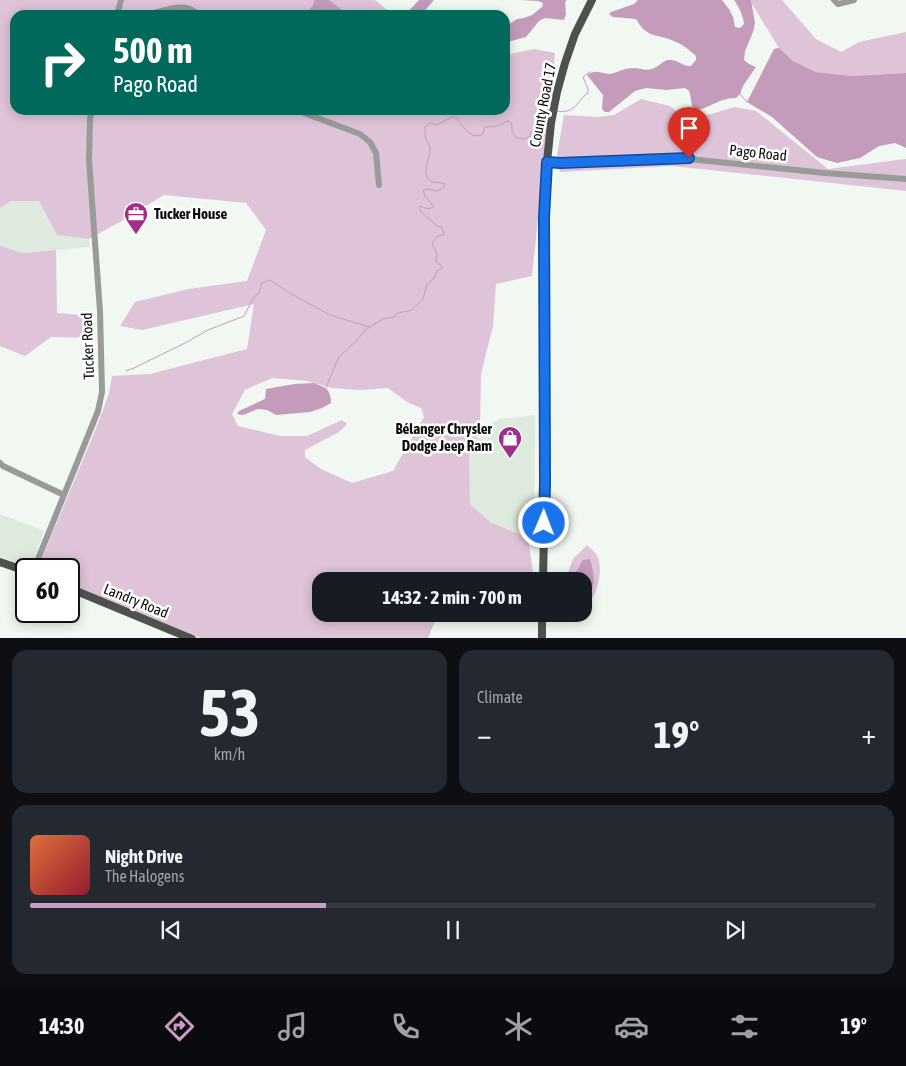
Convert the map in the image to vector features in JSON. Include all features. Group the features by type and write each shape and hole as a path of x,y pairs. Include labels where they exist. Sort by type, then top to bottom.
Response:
{"main road":[{"name":"County Road 17","path":"543,572 545,482 544,217 547,162 551,123 565,62 575,34 592,0"},
{"path":"0,562 15,567"},
{"name":"Landry Road","path":"80,592 192,638"},
{"path":"542,622 542,638"}],"street":[{"path":"834,0 838,4 854,0"},
{"path":"162,10 179,4 188,6 193,10"},
{"name":"Tucker Road","path":"38,558 98,411 102,392 100,311 89,160 91,115"},
{"path":"309,115 360,134 370,142 376,153 379,185"},
{"name":"Pago Road","path":"547,162 689,158 825,173 906,179"},
{"path":"0,463 64,495"}],"shaded area":[{"path":"0,0 375,0 388,10 10,10 10,115 510,115 510,54 534,49 555,53 532,276 496,284 493,326 481,374 480,428 469,455 470,504 490,522 528,538 533,572 312,572 312,622 435,622 428,638 200,638 80,589 80,558 42,558 97,426 109,394 112,376 150,374 247,349 254,304 142,330 120,326 135,302 189,289 247,281 266,230 246,203 164,195 89,239 57,235 39,201 11,201 0,208","holes":["272,378 307,381 332,388 360,390 388,388 407,402 421,408 424,417 393,471 352,483 321,469 305,457 305,450 339,432 347,424 342,420 307,436 280,436 238,426 232,414 245,390"]},
{"path":"314,0 329,0 342,10 309,10"},
{"path":"419,0 434,0 425,10 410,10"},
{"path":"520,0 567,0 565,2 566,14 564,20 545,18 539,21 526,37 510,41 510,24 517,19 532,15 542,7 543,3"},
{"path":"638,0 722,0 733,17 735,27 740,28 744,24 734,0 751,0 755,23 745,51 744,60 756,67 740,94 736,98 726,99 697,110 692,106 689,91 685,88 666,90 646,88 635,91 609,112 605,112 602,109 603,95 587,75 594,72 610,74 630,68 650,70 669,60 691,66 696,60 696,56 684,46 670,39 649,33 640,26 636,19 613,17 609,14 634,4"},
{"path":"751,0 782,0 816,39 841,52 859,42 906,32 906,73 852,76 816,72 793,61 779,48"},
{"path":"779,48 793,61 816,72 852,76 906,73 906,148 895,143 879,146 860,158 837,163 817,157 772,117 747,102 774,49"},
{"path":"641,99 670,106 682,115 704,116 735,107 756,111 828,169 906,159 906,191 672,166 560,172 557,155 564,115 598,117 614,115"},
{"path":"11,201 39,201 58,235 89,239 90,247 23,253 0,246 0,208"},
{"path":"0,246 23,253 56,250 57,313 90,316 92,338 51,337 25,356 0,346"},
{"path":"314,383 322,386 329,392 331,403 310,412 276,415 267,410 258,409 243,415 237,414 239,411 265,399 266,389"},
{"path":"535,415 534,538 528,538 490,522 470,504 469,455 480,428 500,419"},
{"path":"0,514 44,531 35,558 15,558 15,562 0,557"},
{"path":"587,545 597,556 600,570 598,583 592,598 592,572 568,572 573,559"},
{"path":"590,559 593,574 592,588 592,572 576,572 583,560"}],"waterway":[{"path":"557,111 569,111 588,93 583,77 590,72"},
{"path":"740,94 747,102"},
{"path":"326,388 338,358 365,330 383,319 412,310 423,299 427,284 435,277 436,272 443,267 436,262 437,254 432,243 437,237 444,234 442,227 437,226 420,211 420,206 428,209 434,207 425,196 423,190 438,191 445,184 433,182 427,176 426,168 430,150 425,127 430,123 437,125 452,117 456,117 467,131 477,136 482,135 485,127 497,126 508,121 512,124 512,132 517,138 524,139 529,137 538,126 542,112 545,109 549,109"},
{"path":"126,371 208,330 244,316 254,297 259,293 262,283 270,280 330,315 369,327"}],"place":[{"name":"Tucker House","path":"136,235"},
{"name":"Bélanger Chrysler Dodge Jeep Ram","path":"510,459"}],"route":[{"path":"544,523 544,217 547,162 689,158"}]}
